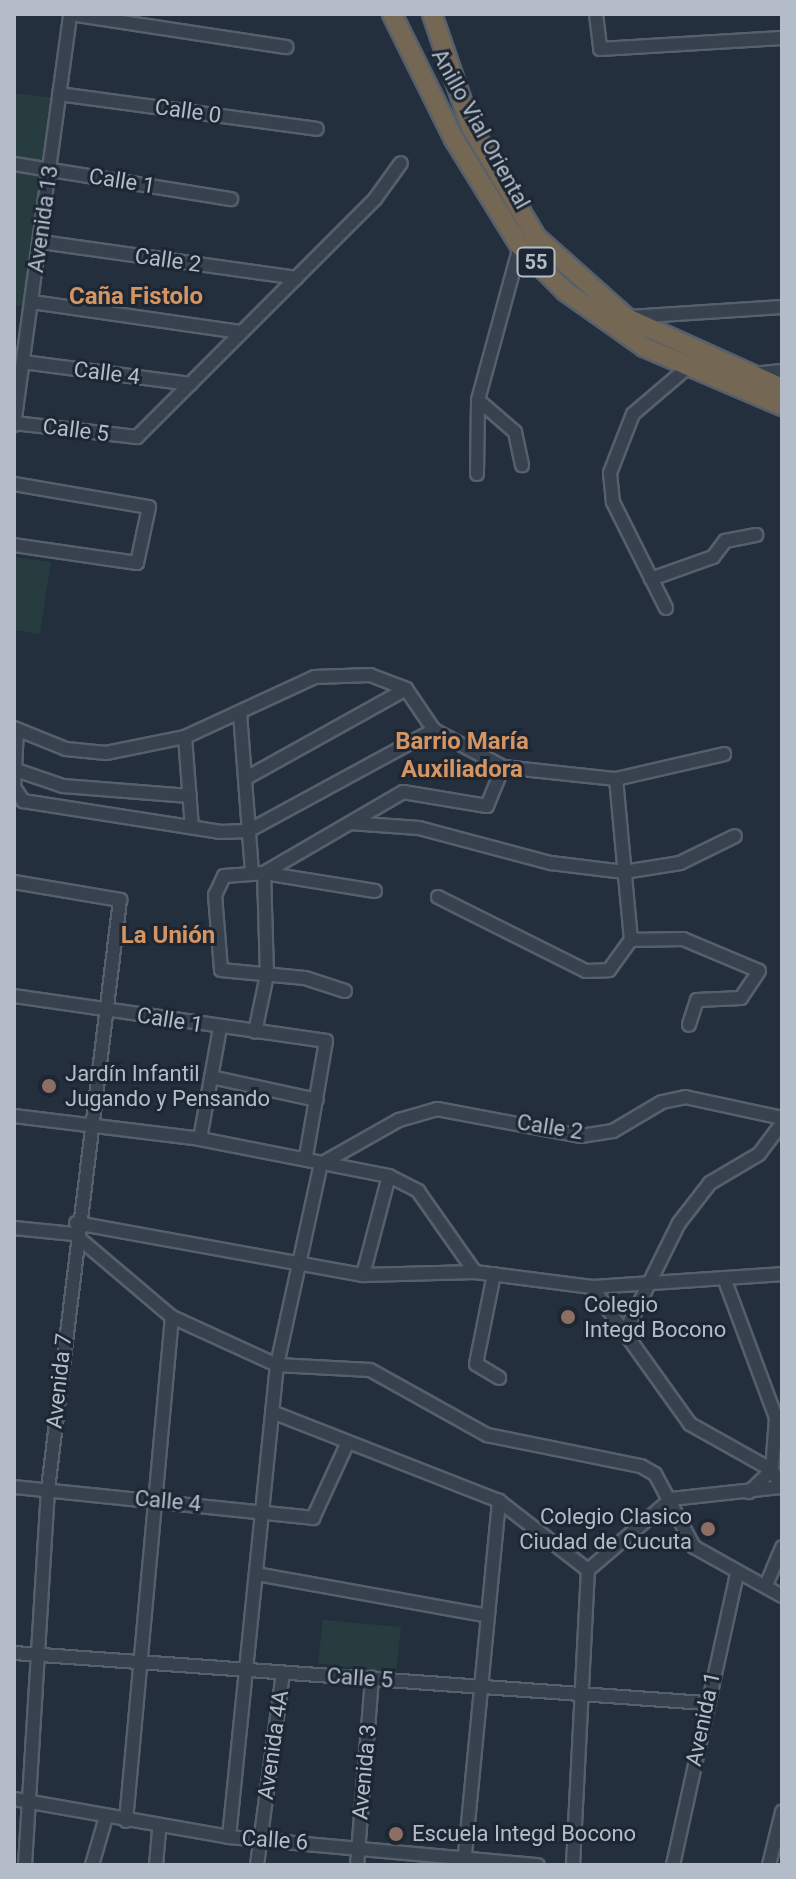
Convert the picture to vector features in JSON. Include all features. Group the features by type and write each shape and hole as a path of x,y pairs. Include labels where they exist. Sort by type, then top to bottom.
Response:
{"highway":[{"name":"Anillo Vial Oriental","path":"392,14 454,139 520,246 597,316 688,367 782,406"},
{"name":"Anillo Vial Oriental","path":"432,14 453,86 513,203 536,237 627,318 782,388"}],"street":[{"path":"70,14 286,47"},
{"name":"Avenida 13","path":"14,424 17,377 23,362 41,242 70,14"},
{"path":"596,14 600,49 782,38"},
{"name":"Calle 0","path":"59,94 317,129"},
{"path":"191,384 296,278 401,163"},
{"name":"Calle 1","path":"14,164 231,199"},
{"name":"Calle 2","path":"41,242 296,278"},
{"path":"477,474 478,400 520,246"},
{"path":"627,318 782,307"},
{"path":"14,312 31,308 240,332"},
{"path":"666,338 668,315"},
{"name":"Calle 4","path":"23,362 191,384"},
{"path":"666,608 613,502 610,473 633,414 688,367"},
{"path":"747,374 782,371"},
{"name":"Calle 5","path":"14,424 137,437 191,384"},
{"path":"478,400 515,432 522,465"},
{"path":"14,484 149,507 137,563 14,545"},
{"path":"651,579 713,557 725,541 756,535"},
{"path":"434,730 248,831 192,828 23,801 15,795 16,729 66,749 106,753 185,737 315,677 370,675 406,689 434,730 503,767 616,779 724,754"},
{"path":"248,777 406,689"},
{"path":"240,713 248,777 248,831 258,874 267,975 255,1032"},
{"path":"185,737 192,828"},
{"path":"258,874 403,792 487,806 503,767"},
{"path":"16,770 63,786 190,796"},
{"path":"438,897 586,971 609,970 631,940 616,779"},
{"path":"350,823 419,828 551,863 624,872 680,863 735,836"},
{"path":"345,991 267,975 230,975 215,959 215,895 224,876 258,874 375,891"},
{"name":"Avenida 7","path":"14,882 120,900 87,1125 48,1489 33,1654 31,1801 25,1865"},
{"path":"631,940 683,939 759,971 741,998 697,1000 689,1025"},
{"name":"Calle 1","path":"14,996 326,1041 317,1100"},
{"path":"200,1139 220,1028"},
{"path":"211,1077 317,1100 306,1157"},
{"name":"Calle 2","path":"321,1164 399,1120 437,1109 581,1136 613,1131 662,1102 685,1097 782,1121"},
{"path":"14,1116 200,1139 306,1157 321,1164 389,1176 418,1191 475,1272"},
{"path":"627,1328 647,1285 710,1183 759,1154 782,1121"},
{"path":"229,1837 277,1365 293,1265 321,1164"},
{"path":"363,1275 389,1176"},
{"path":"14,1228 75,1228 363,1275 475,1272 592,1287 782,1274"},
{"path":"75,1228 172,1317 277,1365 356,1369 396,1379 487,1435 641,1466 671,1499 694,1547 737,1574 767,1583 782,1596"},
{"path":"494,1274 476,1364 499,1378"},
{"path":"724,1278 776,1418 772,1470 749,1492"},
{"path":"573,1865 579,1695 588,1570 671,1499 782,1487 772,1470 690,1424 627,1328 592,1287"},
{"path":"126,1821 172,1317"},
{"path":"272,1412 347,1444 499,1501 588,1570"},
{"name":"Calle 4","path":"14,1487 319,1514 347,1444"},
{"path":"464,1862 485,1615 499,1501"},
{"path":"767,1583 782,1547"},
{"path":"256,1574 485,1615"},
{"name":"Avenida 1","path":"673,1865 705,1703 737,1574"},
{"name":"Calle 5","path":"14,1653 705,1703"},
{"name":"Avenida 4A","path":"257,1865 283,1673"},
{"name":"Avenida 3","path":"357,1865 372,1678"},
{"name":"Calle 6","path":"14,1799 229,1837 358,1846 464,1862 538,1865"},
{"path":"769,1865 782,1812"},
{"path":"92,1865 106,1817"},
{"path":"156,1865 159,1827"}],"green space":[{"path":"14,93 55,98 46,165 14,160"},
{"path":"14,171 45,175 30,308 14,305"},
{"path":"14,557 51,562 40,634 14,630"},
{"path":"323,1620 401,1627 396,1674 318,1663"}],"place":[{"name":"Jardín Infantil Jugando y Pensando","path":"49,1086"},
{"name":"Colegio Integd Bocono","path":"568,1317"},
{"name":"Colegio Clasico Ciudad de Cucuta","path":"708,1529"},
{"name":"Escuela Integd Bocono","path":"396,1834"}],"district":[{"name":"Caña Fistolo","path":"136,297"},
{"name":"Barrio María Auxiliadora","path":"462,756"},
{"name":"La Unión","path":"168,936"}]}
